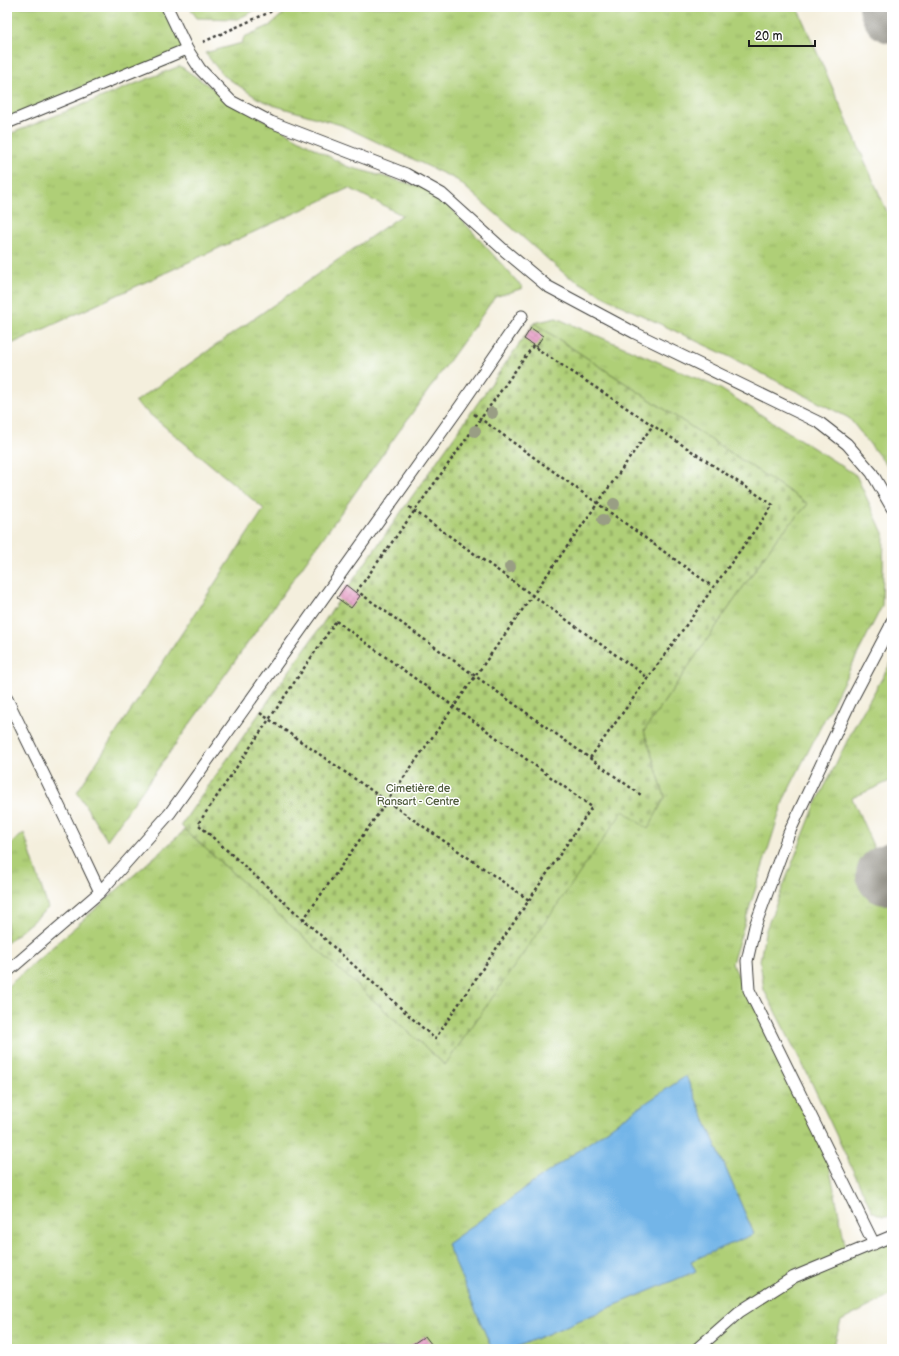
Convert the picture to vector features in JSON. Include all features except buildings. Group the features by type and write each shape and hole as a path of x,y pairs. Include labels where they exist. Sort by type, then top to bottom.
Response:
{"lane":[{"path":"167,7 187,48 200,70 231,101 271,122 406,174 430,187 442,194 505,251 547,286 635,333 820,423 847,444 872,474 892,508"},
{"path":"7,123 187,48"},
{"path":"7,972 100,892 170,813 396,497 522,316"},
{"path":"874,1244 750,990 747,961 755,926 789,833 850,702 890,628 892,621"},
{"path":"7,699 100,892"},
{"path":"697,1349 739,1312 794,1277 892,1236"}],"path":[{"path":"187,48 270,12 276,7"},
{"path":"590,758 773,505 533,346 357,591 641,795"},
{"path":"461,405 713,587"},
{"path":"304,920 653,425"},
{"path":"396,497 648,678"},
{"path":"336,621 592,807 435,1039 198,824 269,720 336,621"},
{"path":"248,704 529,900"}],"green space":[{"path":"7,7 169,7 191,55 7,127"},
{"path":"189,7 261,7 238,19 197,18"},
{"path":"291,7 797,7 892,223 892,472 849,418 728,356 620,305 566,275 457,180 341,125 276,106 257,98 223,75 205,53 242,43 244,37 269,26"},
{"path":"180,66 231,101 346,166 436,191 523,288 495,297 107,840 77,792 264,509 135,402 402,215 349,188 7,346 7,135"},
{"path":"556,318 719,388 856,475 884,535 882,606 784,799 732,963 825,1145 847,1254 892,1242 892,1295 841,1321 833,1349 7,1349 7,987 185,830 445,1065 623,810 648,828 665,797 644,731 777,538 808,504 534,323"},
{"name":"Cimetière de Ransart - Centre","path":"534,323 808,504 777,538 644,731 665,797 648,829 623,811 445,1065 181,825"},
{"path":"892,661 892,780 852,798 892,889 892,1216 882,1216 872,1211 808,1075 764,990 760,961 765,932 814,808 854,727"},
{"path":"24,833 48,908 7,943 7,847"}],"water":[{"path":"686,1076 754,1234 691,1261 696,1271 512,1349 492,1349 447,1244 628,1115"}],"taxiway":[{"path":"889,7 892,13"},
{"path":"886,875 892,872"}]}
